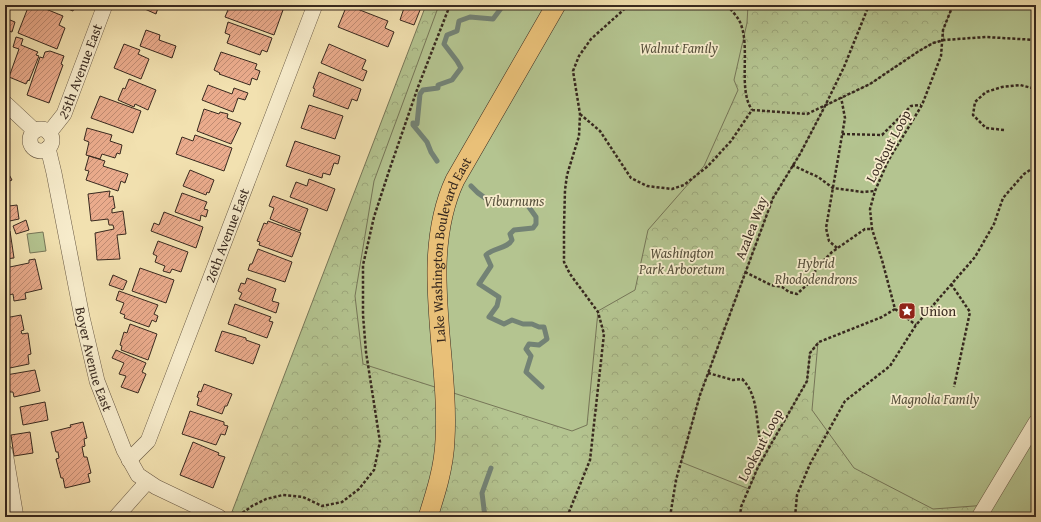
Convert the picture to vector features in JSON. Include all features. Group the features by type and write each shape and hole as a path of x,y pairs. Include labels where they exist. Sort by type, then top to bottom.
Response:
{"main road":[{"name":"Lake Washington Boulevard East","path":"428,517 440,478 445,439 445,408 437,290 439,240 445,205 455,180 556,5"}],"street":[{"name":"25th Avenue East","path":"42,132 64,114 105,5"},
{"name":"26th Avenue East","path":"129,460 148,441 315,5"},
{"path":"5,103 42,132"},
{"name":"Boyer Avenue East","path":"42,132 52,140 48,148 82,317 98,381 117,435 138,475 147,482 224,514"},
{"path":"979,517 1036,422"},
{"path":"5,452 16,517"},
{"path":"116,517 147,482"}],"path":[{"path":"224,514 241,514 252,506 266,499 283,496 303,497 322,506 342,502 359,489 374,470 380,442 366,352 363,315 363,265 374,217 391,164 450,5"},
{"path":"567,517 590,460 604,334 598,312 570,274 564,262 567,175 579,136 580,114 573,78 575,63 591,39 629,5"},
{"path":"727,5 739,21 745,50 745,84 747,104 752,110 807,114 870,84 919,51 933,43 944,40 986,37 1036,40"},
{"name":"Azalea Way","path":"670,517 676,480 700,395 773,198 825,106 844,67 869,5"},
{"name":"Lookout Loop","path":"740,517 744,501 758,467 807,381 810,353 818,342 882,317 895,309 882,260 872,230 870,209 875,191 888,161 922,105 941,56 944,40 943,30 952,5"},
{"path":"1004,130 986,128 973,115 975,102 986,92 1002,86 1020,85 1036,89"},
{"path":"837,248 829,241 826,228 845,118 841,97"},
{"path":"842,134 882,135 911,106 922,105"},
{"path":"580,114 600,131 632,178 647,186 672,189 684,185 708,166 731,141 752,110"},
{"path":"792,165 818,176 833,188 863,192 875,191"},
{"path":"795,517 797,495 810,464 845,401 890,366 916,325 975,257 994,224 1003,198 1024,174 1036,166"},
{"path":"745,272 771,285 782,287 789,292 797,294 811,281 817,267 837,248 865,229 872,230"},
{"path":"951,284 970,312 954,387"},
{"path":"895,309 916,325"},
{"path":"708,373 733,380 742,379 748,384 755,404 760,440 770,447"}],"green space":[{"name":"Washington Park Arboretum","path":"426,5 1036,5 1036,517 230,517"},
{"name":"Viburnums","path":"439,5 748,5 747,23 734,80 738,90 704,166 648,230 635,290 598,311 587,425 572,431 363,364 355,296 374,181"},
{"path":"953,5 1036,5 1036,517 981,517 988,505 933,509 854,468 812,410 818,342 810,353 807,381 758,467 749,489 681,462 700,395 773,198 800,154 825,106 870,84 933,43 944,40 943,30"},
{"path":"43,232 46,251 30,253 27,234"}],"building":[{"path":"29,5 36,5 63,16 59,25 65,28 57,49 18,33"},
{"path":"58,5 75,5 73,11"},
{"path":"159,5 156,14 138,6"},
{"path":"230,5 268,5 283,10 274,35 225,17"},
{"path":"347,5 388,21 385,28 394,32 388,47 338,27"},
{"path":"405,5 420,10 414,25 400,20"},
{"path":"5,18 15,22 12,32 5,30"},
{"path":"228,22 272,38 267,52 262,50 260,55 227,43 230,35 225,33"},
{"path":"146,30 160,35 159,40 176,46 172,58 140,46"},
{"path":"16,37 23,39 21,45 38,52 36,55 39,56 29,81 28,80 26,84 9,77 19,49 13,47"},
{"path":"124,44 140,50 138,54 149,59 141,79 114,68"},
{"path":"329,44 366,60 362,69 367,71 363,81 321,63"},
{"path":"50,51 64,56 61,64 63,65 49,103 27,95 40,57 43,58 45,52"},
{"path":"221,52 257,64 255,69 260,71 257,80 252,78 250,85 219,74 220,73 214,70"},
{"path":"319,72 361,89 357,101 352,99 348,109 313,96 315,89 313,88"},
{"path":"129,79 156,90 148,110 135,104 134,107 118,100"},
{"path":"208,85 232,94 234,88 248,93 245,100 238,98 233,112 202,100"},
{"path":"100,96 141,111 133,133 91,118"},
{"path":"309,105 343,116 335,139 301,128"},
{"path":"204,109 219,114 220,112 228,114 227,118 241,123 231,144 197,131"},
{"path":"87,128 112,135 110,141 122,145 120,154 117,153 115,158 102,154 100,159 86,155 89,142 84,140"},
{"path":"195,135 232,148 224,171 176,154 182,137 193,141"},
{"path":"295,141 340,156 338,164 334,163 330,175 323,173 322,178 286,166"},
{"path":"89,156 105,161 103,166 128,174 125,183 121,181 118,191 86,180 89,171 85,170"},
{"path":"5,167 12,180 5,183"},
{"path":"190,170 214,180 209,193 207,192 206,195 183,186"},
{"path":"309,179 335,189 327,211 290,197 296,182 307,186"},
{"path":"110,191 109,197 113,196 115,208 112,209 112,213 123,211 126,234 117,235 120,259 97,260 95,233 114,229 113,225 109,225 108,219 91,221 88,194"},
{"path":"182,193 207,202 204,209 208,210 206,217 201,215 200,221 175,212"},
{"path":"273,196 308,209 300,231 270,219 274,208 269,206"},
{"path":"5,201 8,201 9,206 17,205 19,219 5,222"},
{"path":"164,212 203,227 196,248 151,231 154,223 159,225"},
{"path":"26,220 29,230 16,234 13,226"},
{"path":"268,221 301,233 292,257 259,245 260,242 257,241 264,223 267,224"},
{"path":"5,231 10,231 14,258 5,259"},
{"path":"158,241 188,252 181,272 172,269 170,273 163,271 165,266 155,262 157,256 153,254"},
{"path":"258,249 292,262 285,282 248,270"},
{"path":"35,259 42,289 25,293 26,299 14,301 13,294 5,296 5,268 29,263 29,260"},
{"path":"140,268 174,280 166,303 132,291"},
{"path":"113,275 127,281 123,290 109,285"},
{"path":"247,278 276,289 272,301 279,303 276,313 239,299 242,293 238,291 241,283 245,284"},
{"path":"119,291 158,305 154,314 158,316 156,322 152,320 149,327 124,318 125,315 120,313 124,303 116,300"},
{"path":"235,304 271,317 269,321 273,322 267,338 228,324"},
{"path":"21,315 24,330 21,331 22,334 28,333 31,354 28,355 29,364 5,369 5,318"},
{"path":"130,324 157,334 148,360 121,350 122,346 120,345 124,332 127,333"},
{"path":"222,331 246,338 246,340 260,345 253,364 215,351"},
{"path":"116,350 146,363 142,372 146,374 138,393 121,387 126,376 119,374 124,363 112,358"},
{"path":"35,370 40,391 14,397 13,392 10,392 6,375"},
{"path":"204,384 232,394 222,414 197,405 199,391 201,392"},
{"path":"45,402 48,420 23,425 20,407"},
{"path":"190,411 224,422 224,425 228,426 225,435 221,434 216,445 182,434"},
{"path":"83,422 87,438 84,439 85,446 82,447 84,457 87,457 91,473 88,474 90,482 65,488 56,459 59,458 58,452 56,452 51,432"},
{"path":"30,432 33,453 14,456 11,435"},
{"path":"193,442 225,457 213,488 180,475"}],"waterway":[{"path":"437,161 427,142 413,125 413,123 417,124 420,94 423,90 438,88 438,85 452,80 461,68 444,44 447,35 457,31 459,21 470,17 493,19 502,7"},
{"path":"471,186 483,197 494,201 501,202 511,200 526,203 536,217 536,224 533,228 514,230 510,234 512,240 510,243 504,247 489,252 486,255 491,266 479,284 499,297 497,306 489,317 504,324 512,320 523,324 532,324 539,327 544,327 547,339 539,345 529,344 526,349 531,356 526,372 542,387"},
{"path":"485,517 482,493 491,468"}],"place":[{"name":"Union","path":"907,311"}],"park label":[{"name":"Walnut Family","path":"679,48"},
{"name":"Hybrid Rhododendrons","path":"816,272"},
{"name":"Magnolia Family","path":"935,399"}]}
